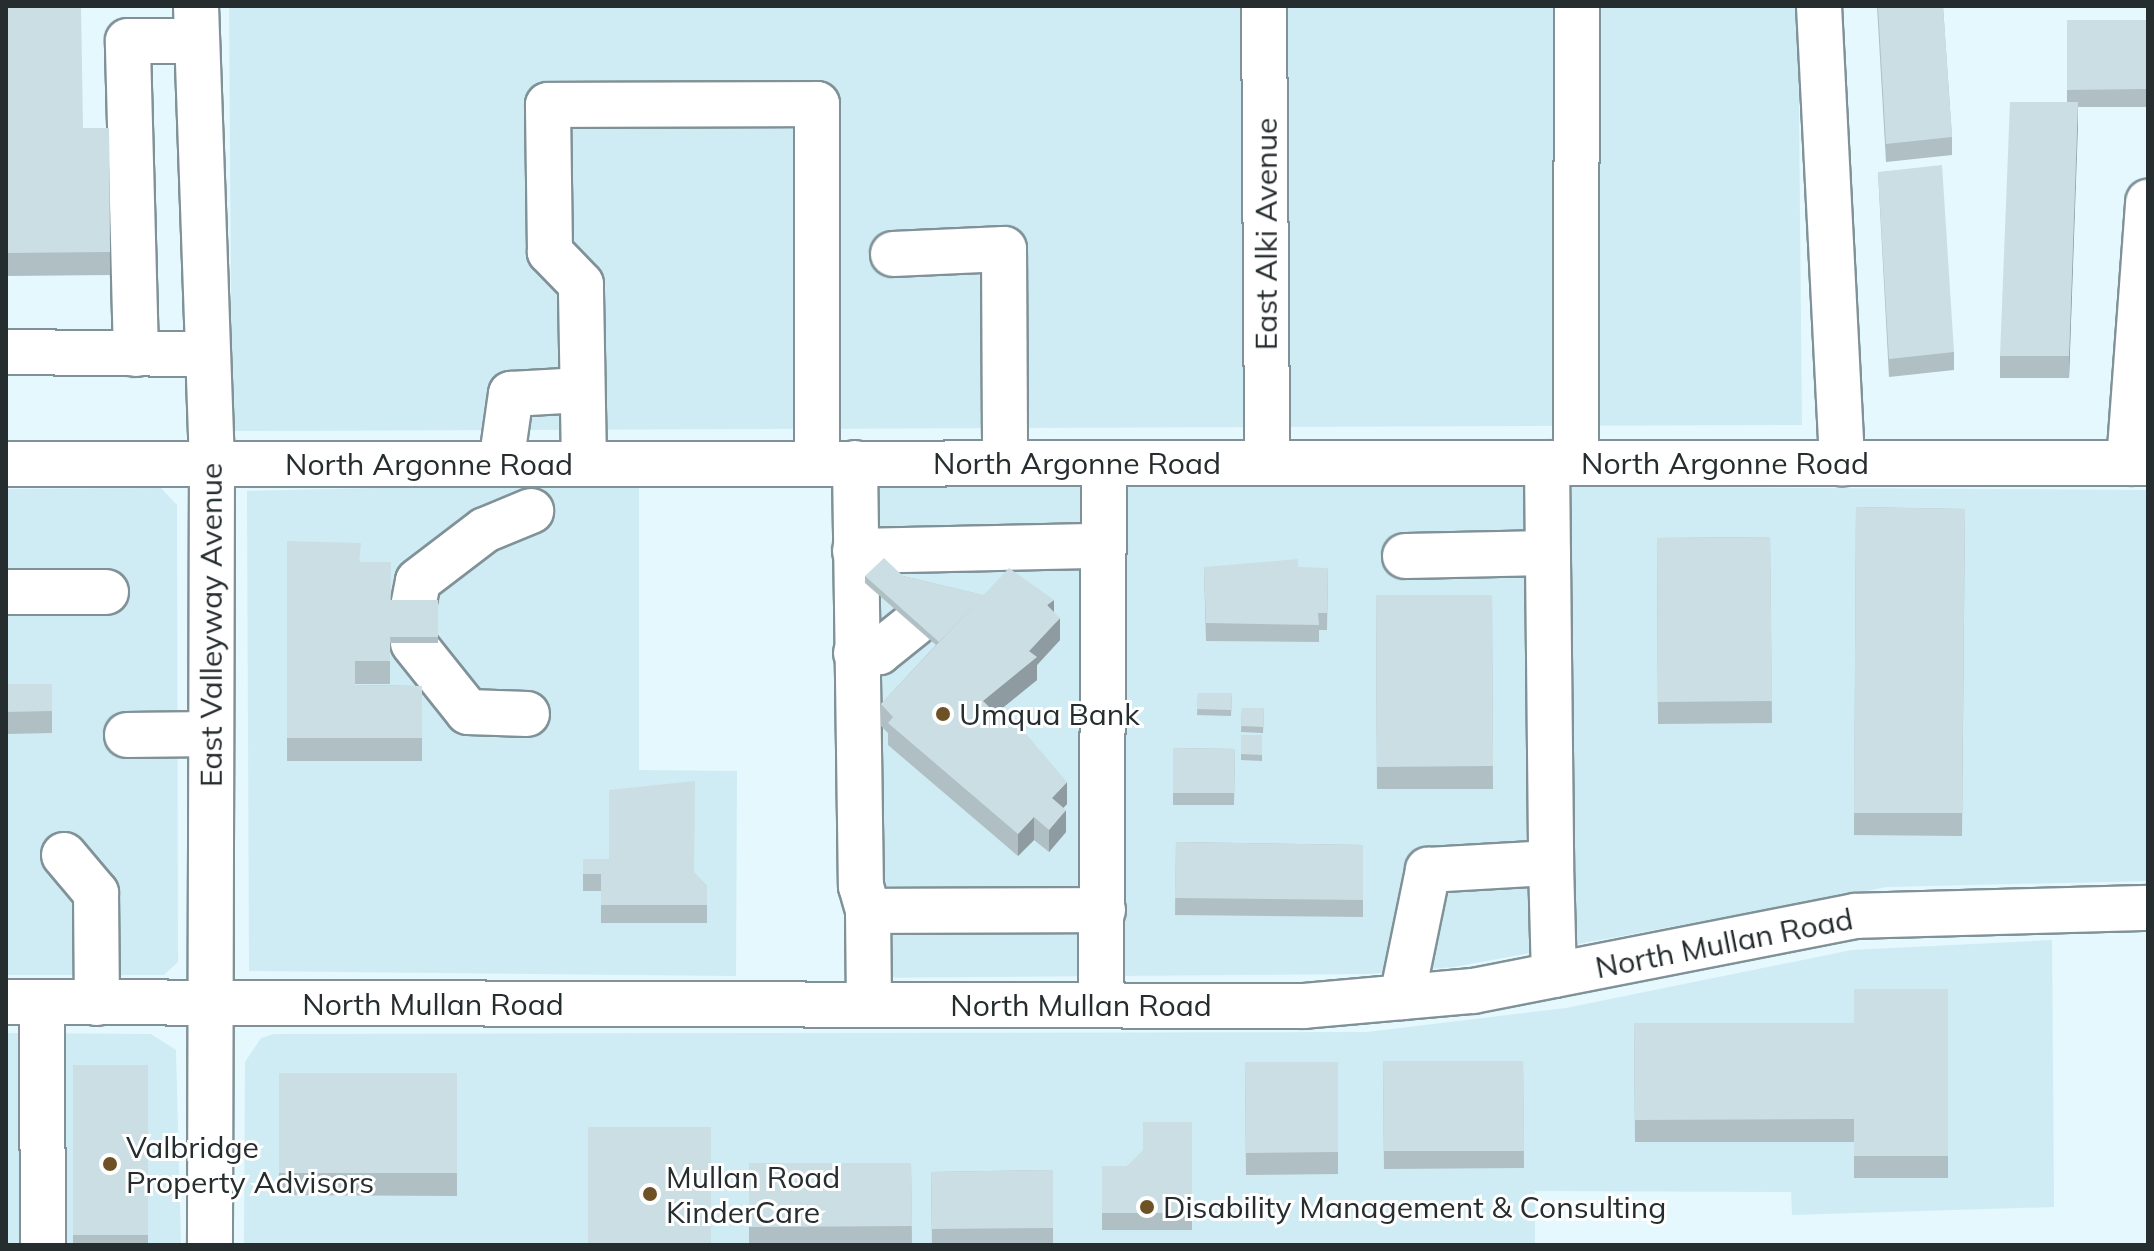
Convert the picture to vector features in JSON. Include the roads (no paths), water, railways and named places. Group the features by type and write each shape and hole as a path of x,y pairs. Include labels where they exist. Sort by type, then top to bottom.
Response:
{"main road":[{"name":"East Alki Avenue","path":"1264,6 1267,463"},
{"path":"1554,975 1548,553 1561,463 1577,6"},
{"path":"1819,6 1842,463"},
{"path":"136,354 128,41 197,23"},
{"name":"East Valleyway Avenue","path":"197,23 212,464 210,1245"},
{"path":"584,464 581,284 550,252 548,105 817,104 836,463 855,551 869,1005"},
{"path":"2139,463 2148,202"},
{"path":"893,254 1004,249 1005,463"},
{"path":"6,352 207,354"},
{"path":"501,464 511,394 582,390"},
{"name":"North Argonne Road","path":"6,464 2139,463"},
{"path":"1101,1005 1104,464"},
{"path":"527,714 468,712 413,625 418,581 485,530 531,511"},
{"path":"855,551 1104,546"},
{"path":"943,591 983,549"},
{"path":"1405,556 1548,553"},
{"path":"6,592 106,592"},
{"path":"856,653 879,652 914,624"},
{"path":"127,735 211,734"},
{"path":"64,855 96,893 97,1003"},
{"path":"1402,997 1428,870 1551,863"},
{"name":"North Mullan Road","path":"24,1002 1304,1006 1402,997 1554,975 1855,916 2148,908"},
{"path":"868,911 1103,910"},
{"path":"24,1002 43,1245"}],"place":[{"name":"Umqua Bank","path":"943,714"},
{"name":"Valbridge Property Advisors","path":"110,1164"},
{"name":"Mullan Road KinderCare","path":"650,1194"},
{"name":"Disability Management & Consulting","path":"1147,1207"}]}
